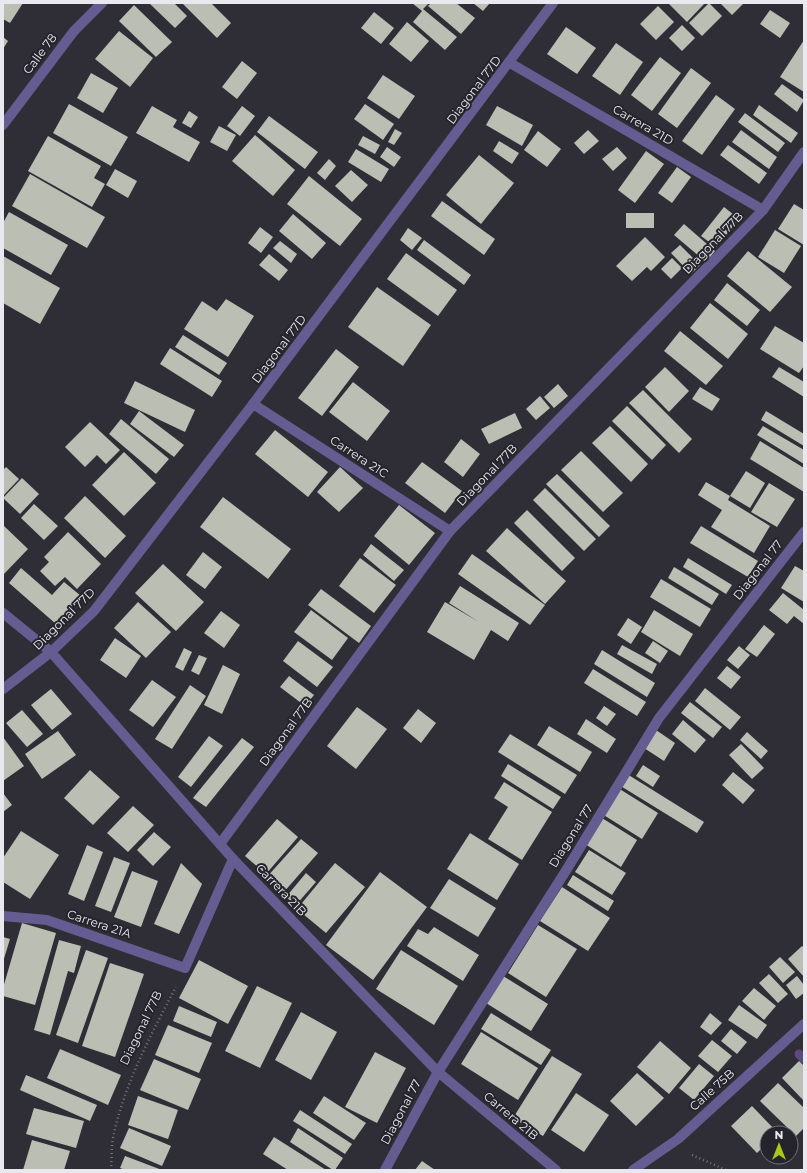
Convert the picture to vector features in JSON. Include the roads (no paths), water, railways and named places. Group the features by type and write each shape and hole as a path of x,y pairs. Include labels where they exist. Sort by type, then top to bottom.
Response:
{"street":[{"name":"Calle 78","path":"3,125 74,31 102,3"},
{"name":"Diagonal 77D","path":"3,689 51,652 94,611 253,404 510,63 553,3"},
{"name":"Carrera 21D","path":"510,63 763,210"},
{"name":"Diagonal 77B","path":"220,844 450,531 763,210 804,152"},
{"name":"Carrera 21C","path":"253,404 450,531"},
{"name":"Diagonal 77","path":"385,1170 438,1072 563,875 659,718 804,532"},
{"name":"Carrera 21B","path":"3,613 51,652 233,859 438,1072 556,1170"},
{"name":"Carrera 21A","path":"3,916 47,920 185,968 233,859"},
{"name":"Calle 75B","path":"634,1170 678,1139 804,1024"}],"waterway":[{"path":"799,1054 804,1059"}]}
